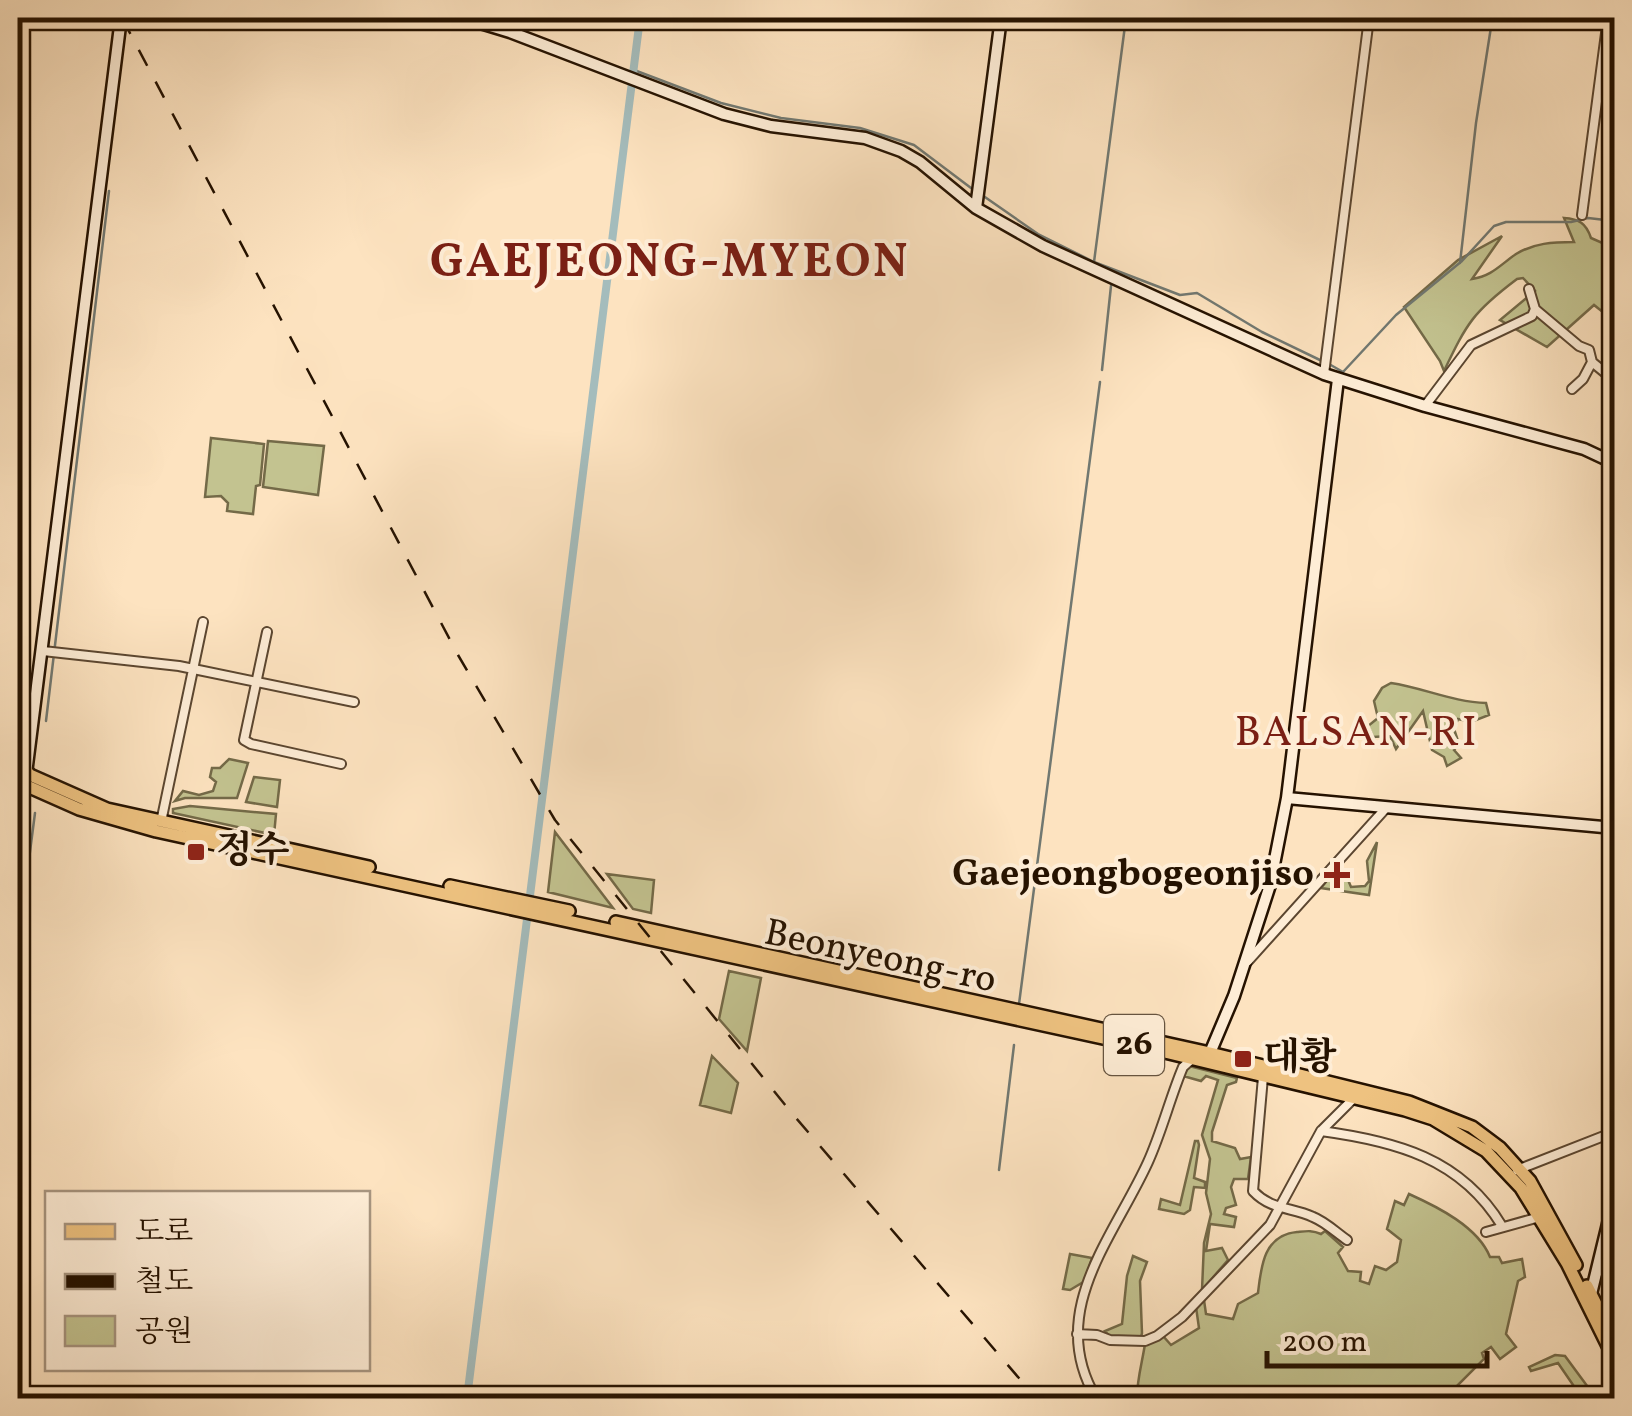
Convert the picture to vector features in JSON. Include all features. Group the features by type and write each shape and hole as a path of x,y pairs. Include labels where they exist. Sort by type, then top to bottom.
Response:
{"highway":[{"path":"18,761 22,778"}],"main road":[{"name":"Beonyeong-ro","path":"22,778 107,809 516,904"},
{"name":"Beonyeong-ro","path":"22,778 79,808 156,830 1210,1053 1409,1102 1472,1128 1500,1148 1545,1205 1614,1340"},
{"name":"Beonyeong-ro","path":"535,908 1193,1059 1433,1119 1515,1171 1536,1218 1566,1263 1614,1358"}],"street":[{"path":"18,837 22,778 45,651 121,18"},
{"path":"464,18 751,122 844,134 883,144 920,162 977,204 1080,266 1325,367 1338,379 1584,449 1611,461 1614,416"},
{"path":"977,204 1001,18"},
{"path":"1325,367 1370,18"},
{"path":"1480,18 1494,24 1553,18"},
{"path":"1582,215 1608,18"},
{"path":"1529,289 1536,310 1589,350 1592,362 1614,380"},
{"path":"1425,406 1471,345 1532,316 1536,310"},
{"path":"1572,389 1592,362"},
{"path":"1096,1398 1077,1334 1089,1274 1108,1231 1146,1165 1182,1067 1210,1053 1234,996 1270,886 1287,798 1338,379"},
{"path":"161,822 204,622"},
{"path":"267,632 244,740 341,764"},
{"path":"45,651 179,666 354,702"},
{"path":"1287,798 1614,828"},
{"path":"1242,968 1386,808"},
{"path":"1264,1077 1253,1191 1279,1209 1316,1217 1347,1240"},
{"path":"1077,1334 1110,1340 1145,1340 1182,1317 1270,1224 1321,1131 1354,1098"},
{"path":"1321,1131 1376,1138 1432,1158 1466,1182 1502,1226"},
{"path":"1515,1171 1614,1132"},
{"path":"1591,1294 1614,1204"},
{"path":"1486,1232 1536,1218"},
{"path":"1597,1268 1614,1278"}],"green space":[{"path":"1564,218 1581,223 1591,238 1614,248 1614,321 1594,305 1547,347 1500,320 1535,291 1523,278 1517,279 1473,319 1444,371 1404,307 1458,260 1502,236 1472,279 1490,273 1530,247 1574,242"},
{"path":"211,438 264,444 253,514 227,511 228,503 221,496 205,497"},
{"path":"268,441 324,446 318,495 263,487"},
{"path":"1391,683 1486,703 1489,715 1471,722 1458,719 1454,729 1459,744 1454,750 1461,758 1447,766 1444,757 1432,750 1423,711 1396,749 1390,736 1373,737 1368,726 1378,718 1374,701 1382,688"},
{"path":"229,759 248,763 237,798 175,801 183,791 199,795 213,791 216,782 210,777 212,768 220,768"},
{"path":"254,777 280,780 277,807 246,802"},
{"path":"190,806 276,814 274,835 173,813 173,809"},
{"path":"555,832 613,908 548,892"},
{"path":"1377,842 1369,895 1321,888 1337,868 1346,875 1351,887 1365,886 1369,881 1367,861"},
{"path":"607,874 654,880 651,913 633,909"},
{"path":"729,971 761,978 747,1051 719,1019"},
{"path":"712,1056 738,1083 731,1113 700,1105"},
{"path":"1189,1066 1237,1078 1227,1085 1212,1141 1235,1148 1240,1159 1251,1157 1248,1179 1234,1179 1231,1187 1236,1205 1226,1208 1224,1214 1236,1217 1234,1227 1210,1224 1206,1251 1222,1248 1228,1260 1202,1290 1204,1243 1211,1214 1206,1193 1210,1159 1202,1135 1218,1080 1183,1076"},
{"path":"1195,1141 1199,1145 1194,1178 1205,1182 1205,1188 1194,1187 1190,1210 1184,1214 1159,1209 1161,1199 1180,1205"},
{"path":"1409,1194 1467,1227 1490,1257 1499,1257 1502,1263 1522,1259 1525,1277 1518,1281 1506,1334 1516,1347 1500,1359 1491,1347 1482,1353 1484,1359 1445,1398 1137,1397 1145,1344 1163,1336 1171,1345 1199,1328 1196,1307 1204,1300 1206,1314 1233,1319 1238,1304 1258,1293 1266,1254 1286,1234 1325,1231 1343,1247 1338,1253 1348,1271 1361,1272 1360,1281 1369,1284 1375,1266 1386,1270 1397,1262 1401,1240 1387,1229 1395,1201 1404,1205"},
{"path":"1070,1254 1092,1258 1085,1281 1070,1290 1063,1289"},
{"path":"1133,1256 1147,1262 1140,1281 1141,1337 1110,1337 1105,1331 1122,1324"},
{"path":"1555,1355 1565,1356 1596,1398 1582,1398 1558,1363 1531,1371 1529,1367"}],"waterway":[{"path":"467,1398 640,18"},
{"path":"1094,262 1126,18"},
{"path":"1460,263 1491,27"},
{"path":"634,70 721,103 781,118 860,128 914,145 975,191"},
{"path":"46,721 109,191"},
{"path":"982,195 1038,234 1094,262 1180,295 1197,293 1262,332 1322,361"},
{"path":"1329,364 1343,372 1396,315 1462,261 1494,226 1588,218 1614,221"},
{"path":"1102,370 1111,286"},
{"path":"1019,1004 1100,382"},
{"path":"18,944 35,813"},
{"path":"999,1170 1014,1045"}],"railway":[{"path":"122,18 458,655 555,820 790,1111 1036,1398"}],"place":[{"name":"정수","path":"196,852"},
{"name":"Gaejeongbogeonjiso","path":"1337,875"},
{"name":"대황","path":"1243,1059"}],"district":[{"name":"GAEJEONG-MYEON","path":"670,263"},
{"name":"BALSAN-RI","path":"1357,734"}]}
